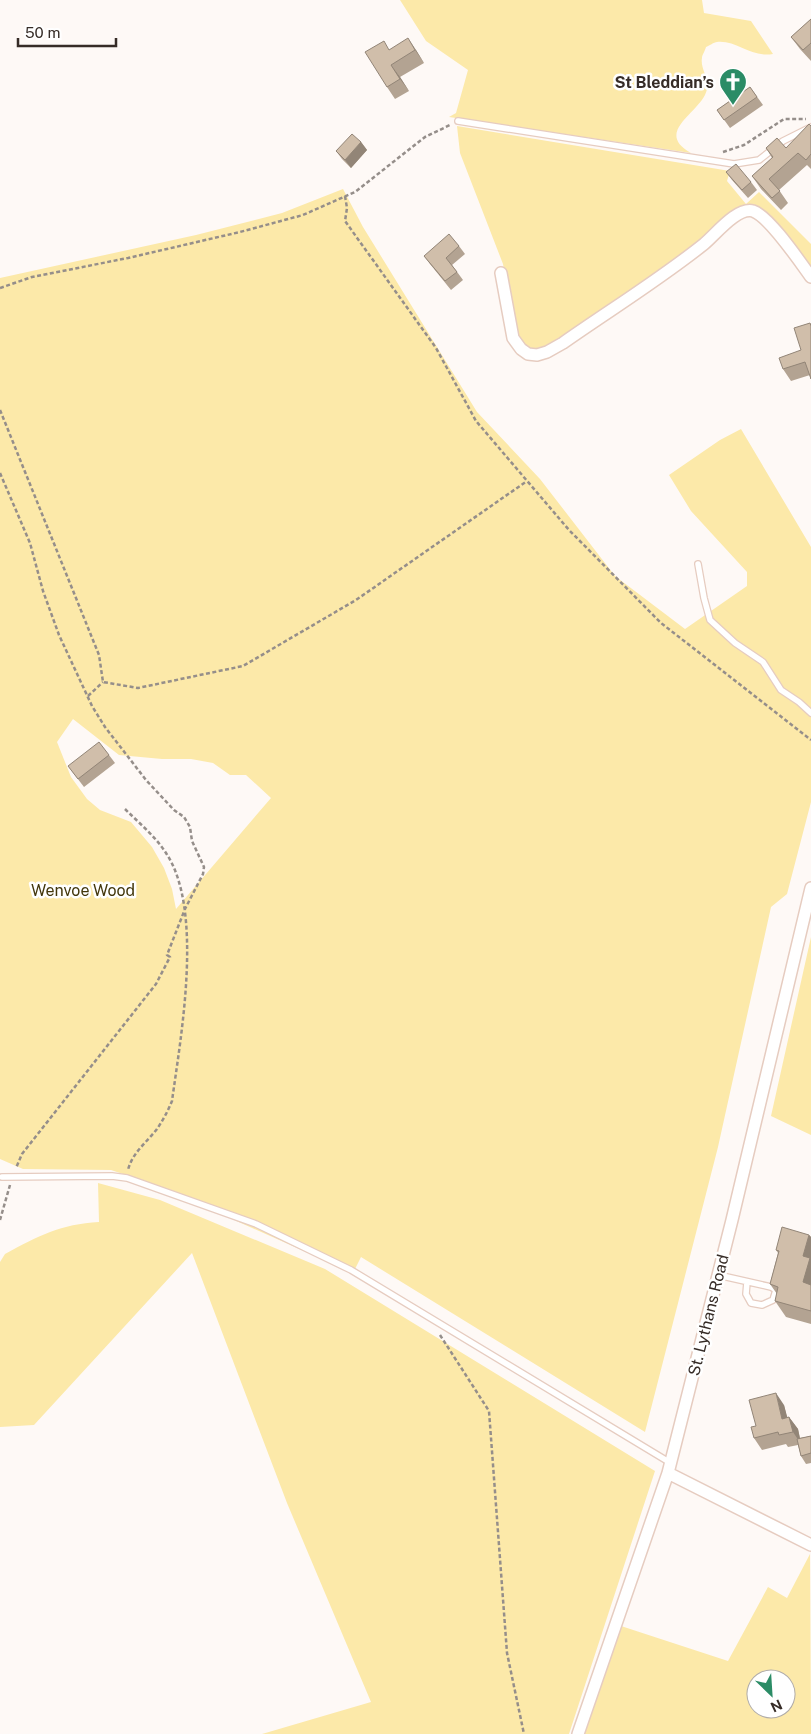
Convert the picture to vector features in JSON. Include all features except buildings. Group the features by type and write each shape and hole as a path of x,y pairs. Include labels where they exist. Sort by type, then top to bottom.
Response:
{"street":[{"path":"501,273 513,338 521,349 528,354 537,355 563,343 659,277 712,237 735,216 744,211 752,211 761,215 771,225 811,277"},
{"name":"St. Lythans Road","path":"578,1734 669,1468 718,1275 811,888"},
{"path":"669,1468 811,1545"}],"lane":[{"path":"458,121 734,164 759,160 783,141 811,127"},
{"path":"698,564 710,620 735,643 763,662 781,690 811,713"},
{"path":"1,1180 12,1177 112,1176 127,1178 256,1224 351,1270 669,1468"},
{"path":"718,1275 771,1286 776,1290 773,1300 762,1305 751,1303 746,1294 748,1282"}],"path":[{"path":"703,159 744,145 784,119 811,119"},
{"path":"0,288 32,277 128,258 303,215 355,192 425,137 458,121"},
{"path":"345,196 347,208 345,221 436,348 476,421 569,530 662,623 811,740"},
{"path":"0,410 99,654 103,682"},
{"path":"0,473 30,543 43,591 59,635 88,696 105,727 146,780 174,810 184,817 190,826 192,841 204,867 203,874 185,909 167,955 170,958 156,984 22,1154 12,1177 0,1220"},
{"path":"103,682 138,688 242,666 356,600 528,481"},
{"path":"88,696 103,682"},
{"path":"125,809 154,837 176,871 185,909 186,994 172,1101 156,1130 130,1163 127,1178"},
{"path":"437,1330 489,1411 507,1653 524,1734"}],"green space":[{"path":"400,0 702,0 704,13 751,21 773,54 758,54 724,42 716,42 706,47 702,56 702,66 707,81 707,89 704,97 683,121 676,137 680,145 691,153 449,117 456,113 468,70 426,41"},
{"path":"457,126 730,171 727,181 746,204 732,213 697,247 545,351 533,350 524,345 518,338 503,264 460,153"},
{"name":"Wenvoe Wood","path":"343,189 363,227 477,412 540,479 615,576 685,629 747,586 747,572 691,511 669,475 720,440 741,429 811,547 811,802 787,894 771,907 718,1147 645,1432 361,1257 353,1273 156,1185 111,1170 23,1169 0,1159 0,278 196,235 282,213","holes":["73,719 119,755 162,759 191,759 213,763 230,775 246,775 271,798 176,909 172,889 164,868 152,847 131,822 100,810 87,799 71,777 57,742"]},
{"path":"759,192 811,244 811,272 758,209 746,204"},
{"path":"811,937 811,1135 771,1116"},
{"path":"98,1183 160,1200 325,1269 655,1471 569,1734 262,1734 371,1702 287,1503 192,1253 34,1425 0,1427 0,1262 5,1254 50,1232 73,1225 99,1222"},
{"path":"810,1554 811,1734 582,1734 621,1626 728,1661 768,1587 787,1598"}],"place":[{"name":"St Bleddian’s","path":"733,106"}]}
